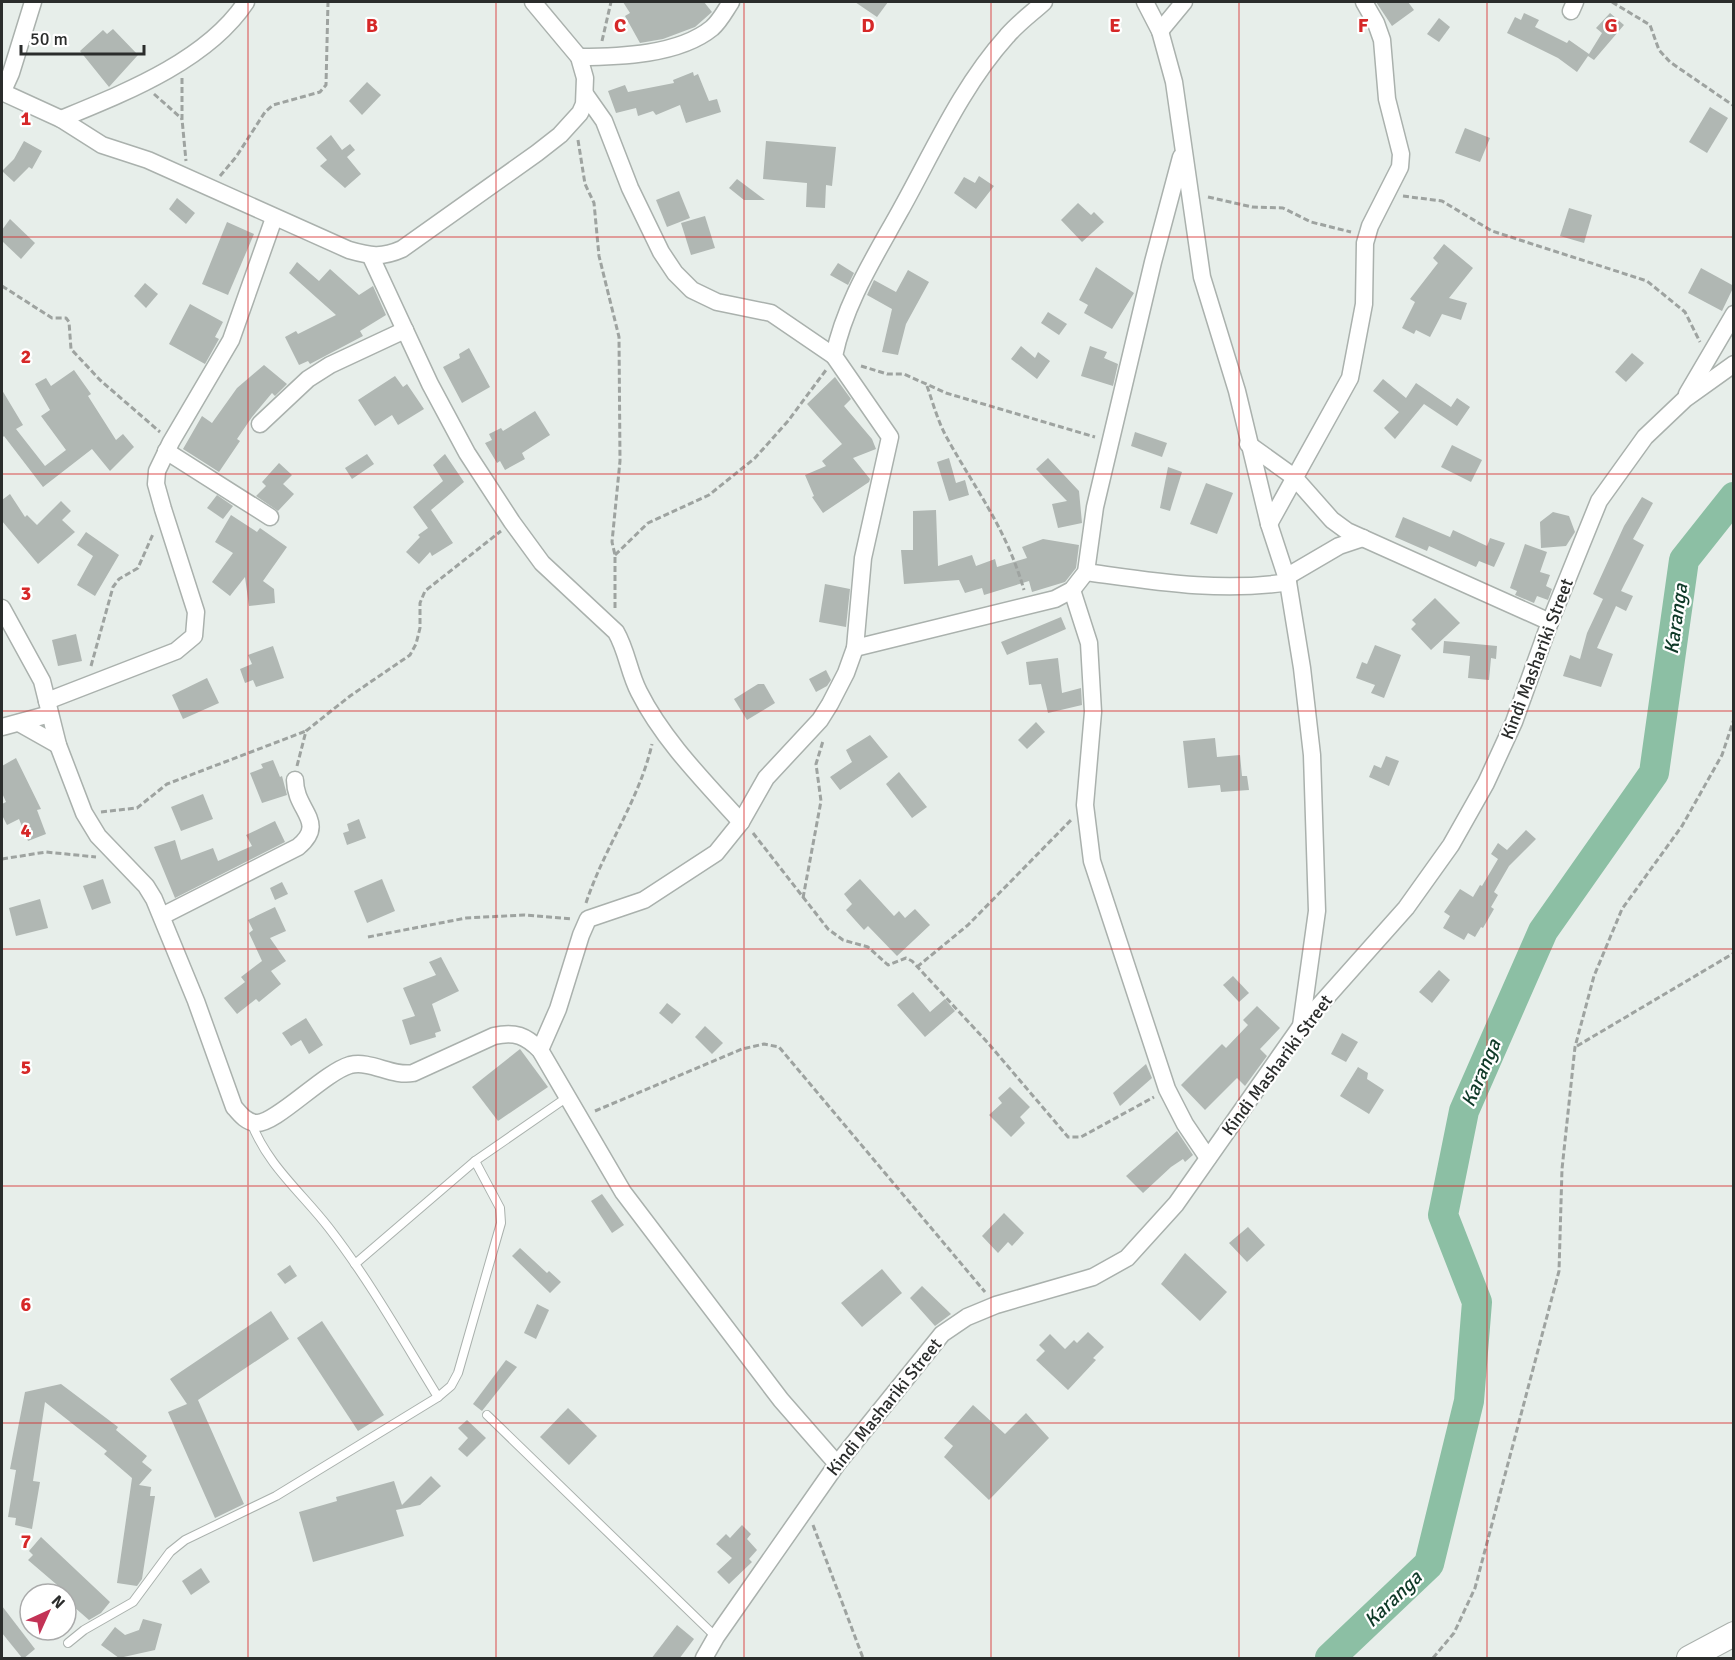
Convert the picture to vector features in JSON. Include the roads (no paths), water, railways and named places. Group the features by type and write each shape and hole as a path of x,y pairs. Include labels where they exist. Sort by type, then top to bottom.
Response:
{"street":[{"path":"33,2 2,92 61,119 102,145 148,160 274,218 371,257 387,256 402,249 537,153 576,120 584,104 585,94 585,78 579,57 567,39 533,2"},
{"path":"61,119 146,83 227,27 246,2"},
{"path":"579,57 632,56 665,49 711,29 722,18 731,2"},
{"path":"835,353 860,283 953,114 975,78 1007,35 1044,2"},
{"path":"1145,2 1160,31 1174,82 1188,193 1202,278 1238,391 1248,444 1269,524 1287,579 1302,668 1312,755 1317,910 1301,1026"},
{"path":"1160,31 1184,2"},
{"path":"1269,524 1350,378 1364,304 1368,236 1400,167 1401,154 1387,99 1382,40 1376,22 1364,2"},
{"path":"540,1050 558,1009 584,919 644,900 716,853 742,819 766,778 819,720 846,673 855,648 863,558 890,437 835,353 771,313 717,302 692,290 675,273 661,252 630,188 604,121 585,94"},
{"path":"855,648 1029,606 1072,591 1086,572 1095,507 1153,262 1183,150"},
{"path":"2,727 18,723 81,687 176,651 188,643 196,630 192,596 163,509 156,478 169,446 231,340 274,218"},
{"path":"371,257 430,384 467,453 512,522 542,563 616,632 638,691 657,722 699,776 742,819"},
{"path":"1685,399 1734,314"},
{"path":"260,424 308,379 322,369 405,330"},
{"name":"Kindi Mashariki Street","path":"704,1659 716,1636 837,1464 942,1334 967,1317 996,1305 1093,1277 1127,1258 1176,1204 1301,1026 1406,908 1451,845 1486,783 1514,722 1550,622 1599,501 1645,437 1685,399 1734,364"},
{"path":"1248,444 1294,477 1332,520 1363,538 1550,622"},
{"path":"169,446 270,517"},
{"path":"1086,572 1176,584 1240,587 1287,579 1339,546 1363,538"},
{"path":"1072,591 1089,643 1093,712 1085,805 1092,861 1167,1089 1185,1124 1208,1158"},
{"path":"2,608 42,681 58,745 84,813 98,836 146,886 162,916 234,1107 251,1122 266,1122 322,1079 351,1065 365,1064 405,1075 508,1032 530,1040 540,1050 623,1192 781,1400 837,1464"},
{"path":"18,723 58,745"},
{"path":"162,916 279,857 310,836 311,823 298,800 295,780"},
{"path":"1689,1659 1734,1634"}],"lane":[{"path":"355,1264 475,1161 566,1098"},
{"path":"251,1122 265,1154 329,1227 355,1264 438,1397"},
{"path":"69,1643 84,1630 133,1602 170,1552 185,1540 276,1496 438,1397 450,1386 458,1373 501,1223 501,1208 475,1161"},
{"path":"488,1415 716,1636"}],"waterway":[{"name":"Karanga","path":"1330,1658 1429,1564 1469,1401 1477,1302 1443,1215 1464,1111 1543,931 1654,773 1684,560 1734,497"}]}
